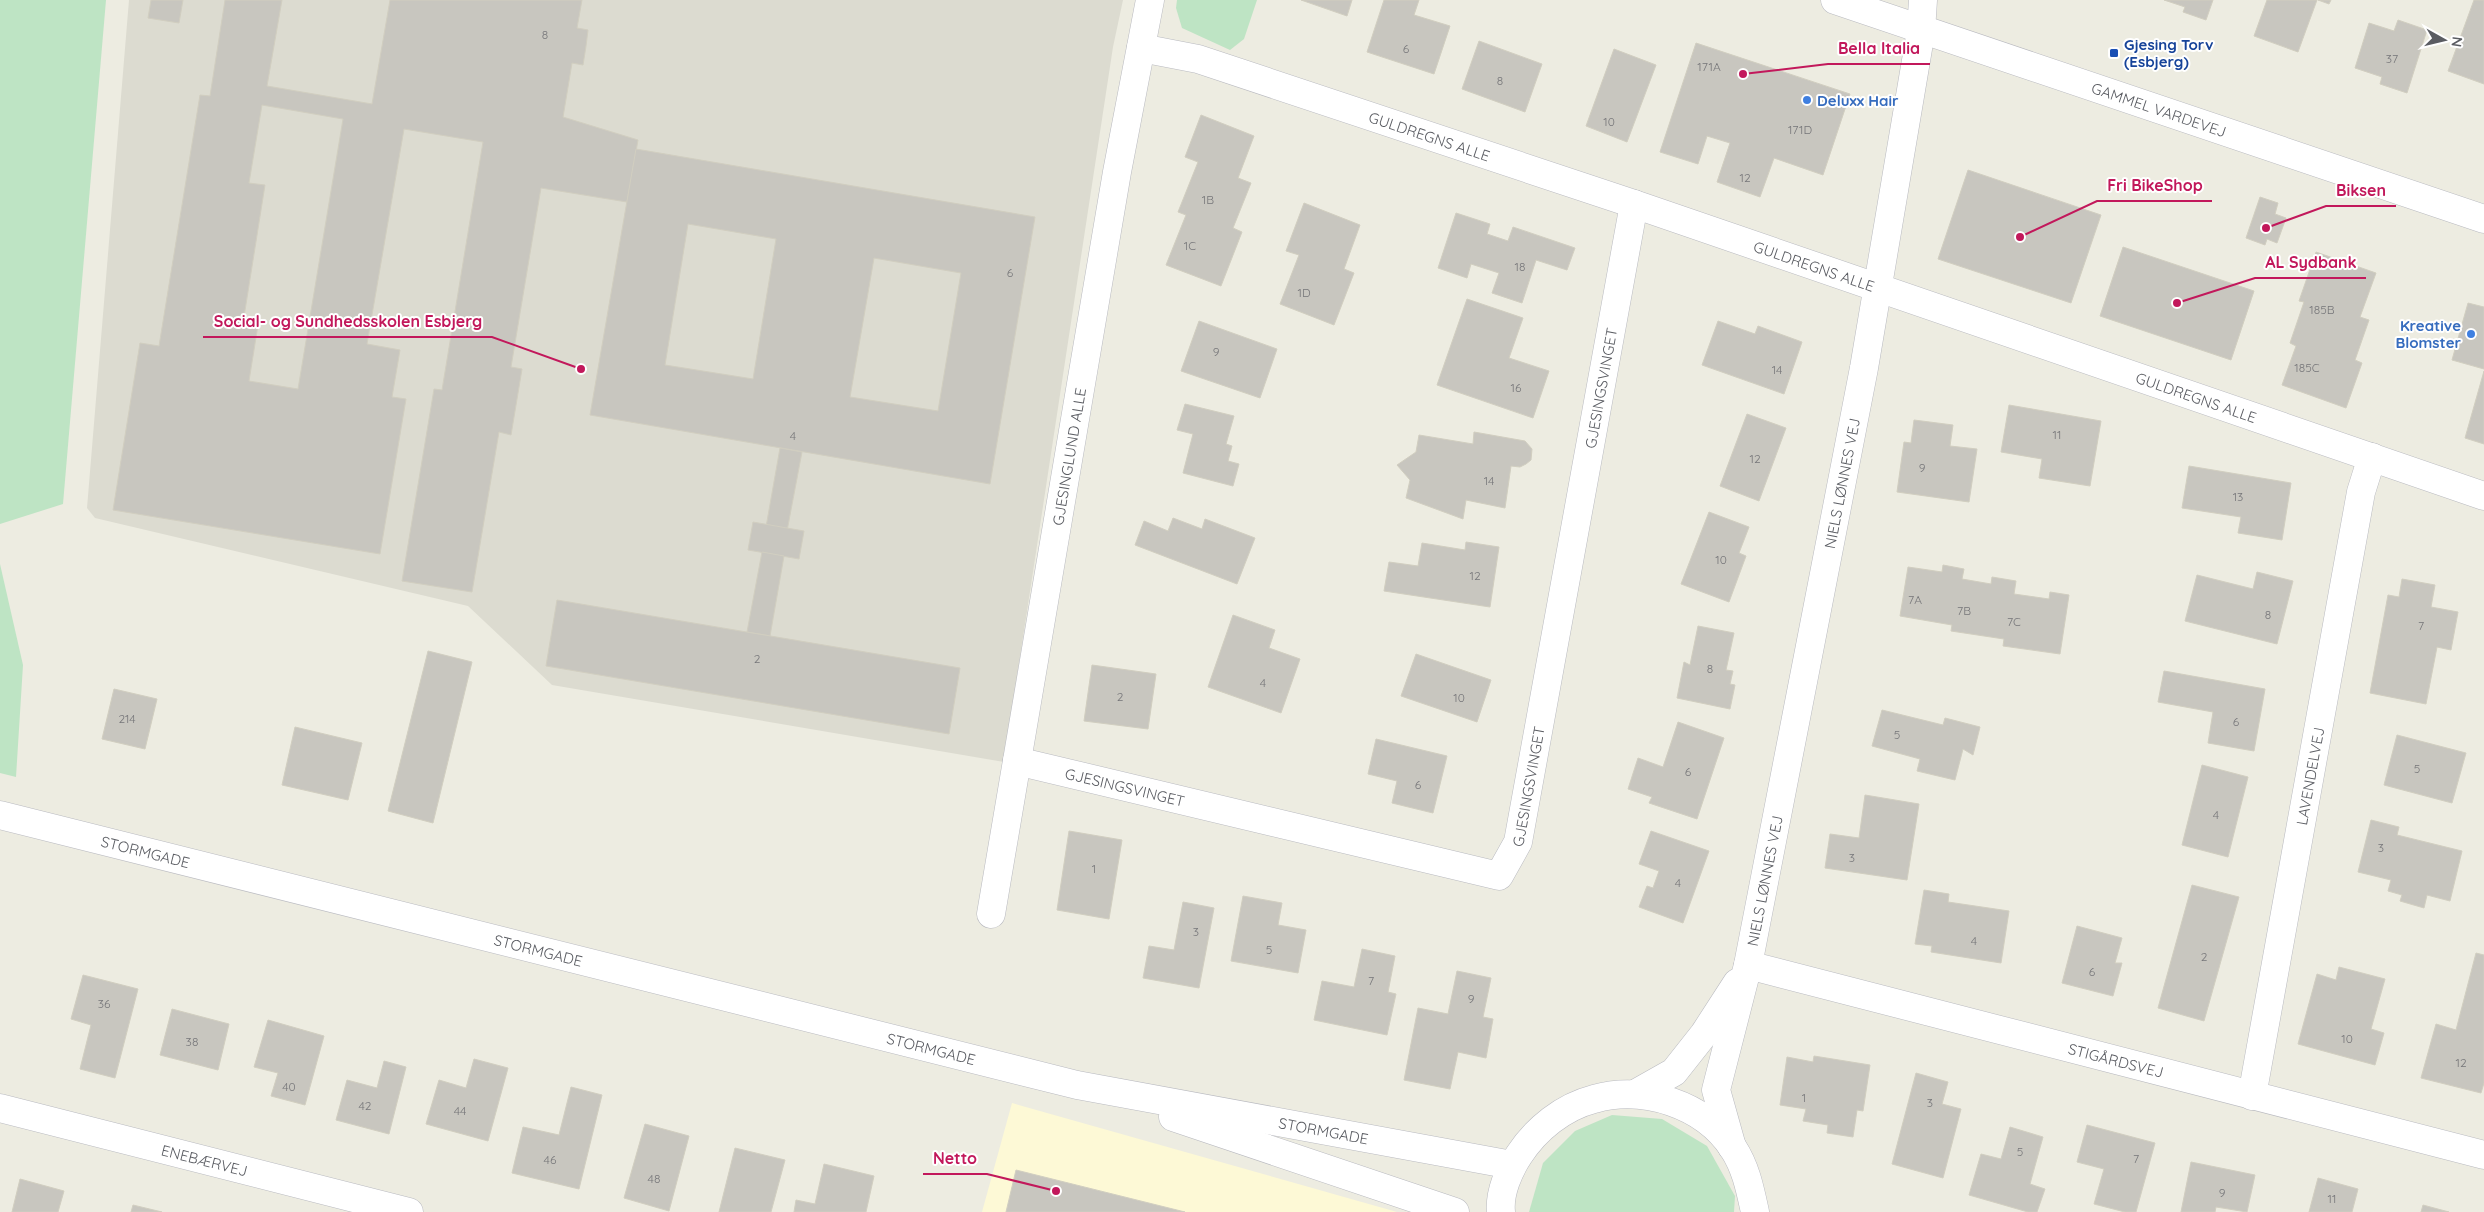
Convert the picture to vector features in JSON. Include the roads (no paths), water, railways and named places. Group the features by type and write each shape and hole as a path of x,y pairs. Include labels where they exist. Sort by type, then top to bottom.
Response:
{"street":[{"name":"GJESINGLUND ALLE","path":"991,914 1117,172 1150,0"},
{"name":"GAMMEL VARDEVEJ","path":"1835,0 1921,31 2484,219"},
{"name":"NIELS LØNNES VEJ","path":"1732,1147 1716,1090 1748,965 1878,288 1921,31 1923,0"},
{"name":"GULDREGNS ALLE","path":"1141,48 1198,60 1634,204 2484,496"},
{"name":"GJESINGSVINGET","path":"1017,761 1499,876 1518,842 1634,204"},
{"name":"LAVENDELVEJ","path":"2252,1096 2361,492 2372,457"},
{"name":"STORMGADE","path":"0,815 1077,1084 1512,1165"},
{"name":"NIELS LØNNES VEJ","path":"1635,1094 1674,1072 1704,1034 1748,965"},
{"name":"STIGÅRDSVEJ","path":"1748,965 2484,1155"},
{"name":"STORMGADE","path":"1077,1084 1455,1212"},
{"path":"1501,1212 1505,1184 1512,1165 1531,1137 1556,1117 1594,1099 1635,1094 1672,1101 1706,1119 1732,1147 1749,1179 1755,1212"},
{"name":"ENEBÆRVEJ","path":"0,1108 409,1212"}],"place":[{"name":"Gjesing Torv (Esbjerg)","path":"2114,53"},
{"name":"Bella Italia","path":"1743,74"},
{"name":"Deluxx Hair","path":"1807,100"},
{"name":"Biksen","path":"2266,228"},
{"name":"Fri BikeShop","path":"2020,237"},
{"name":"AL Sydbank","path":"2177,303"},
{"name":"Kreative Blomster","path":"2471,334"},
{"name":"Social- og Sundhedsskolen Esbjerg","path":"581,369"},
{"name":"Netto","path":"1056,1191"}]}
